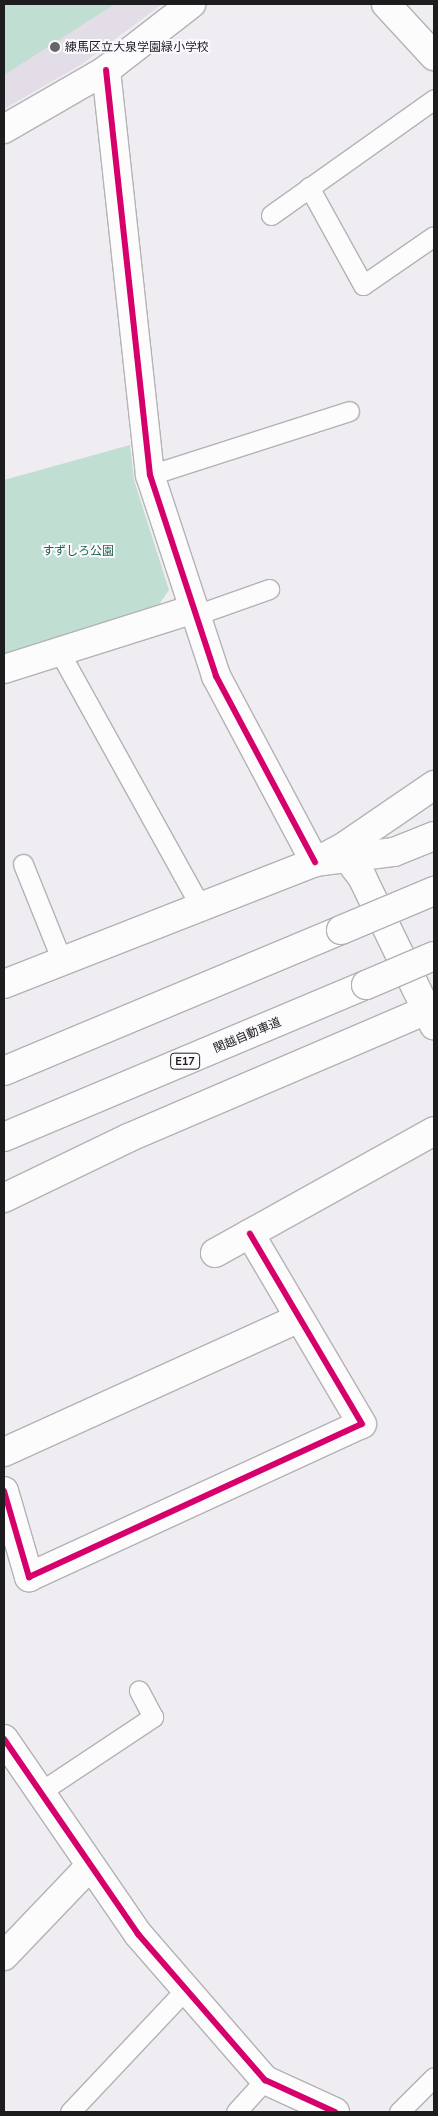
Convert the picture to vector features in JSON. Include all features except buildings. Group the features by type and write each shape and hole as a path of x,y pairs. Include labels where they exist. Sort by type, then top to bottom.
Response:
{"main road":[{"path":"4,129 106,70 191,4"},
{"path":"386,4 434,56"},
{"path":"106,70 150,475 216,676 315,862"},
{"path":"4,669 60,653 194,609"},
{"path":"4,984 315,862 345,846 434,785"},
{"path":"315,862 348,860 394,852 434,836"},
{"path":"4,1198 128,1138 432,1014 362,877 348,860"},
{"path":"4,1071 434,891"},
{"name":"関越自動車道","path":"4,1137 434,956"},
{"path":"215,1253 434,1131"},
{"path":"4,1491 29,1577 362,1424 298,1319 250,1234"},
{"path":"4,1452 298,1319"},
{"path":"4,1739 138,1934 265,2080 335,2112"},
{"path":"4,1956 90,1866"}],"lane":[{"path":"270,215 434,99"},
{"path":"310,187 363,285 434,236"},
{"path":"150,475 349,411"},
{"path":"194,609 207,611 269,589"},
{"path":"60,653 200,906"},
{"path":"23,864 62,961"},
{"path":"40,1792 153,1717 139,1691"},
{"path":"70,2112 186,1989"},
{"path":"399,2112 434,2077"},
{"path":"236,2112 265,2080"}],"shaded area":[{"name":"練馬区立大泉学園緑小学校","path":"4,4 162,4 82,64 4,109"}],"green space":[{"path":"4,4 115,4 4,75"},
{"name":"すずしろ公園","path":"130,445 134,480 169,590 158,606 4,654 4,480"}],"cycle path":[{"path":"106,70 150,475 216,676 315,862"},
{"path":"4,1491 29,1577 362,1424 250,1234"},
{"path":"4,1739 138,1934 265,2080 335,2112"}],"place":[{"name":"練馬区立大泉学園緑小学校","path":"55,47"}]}
